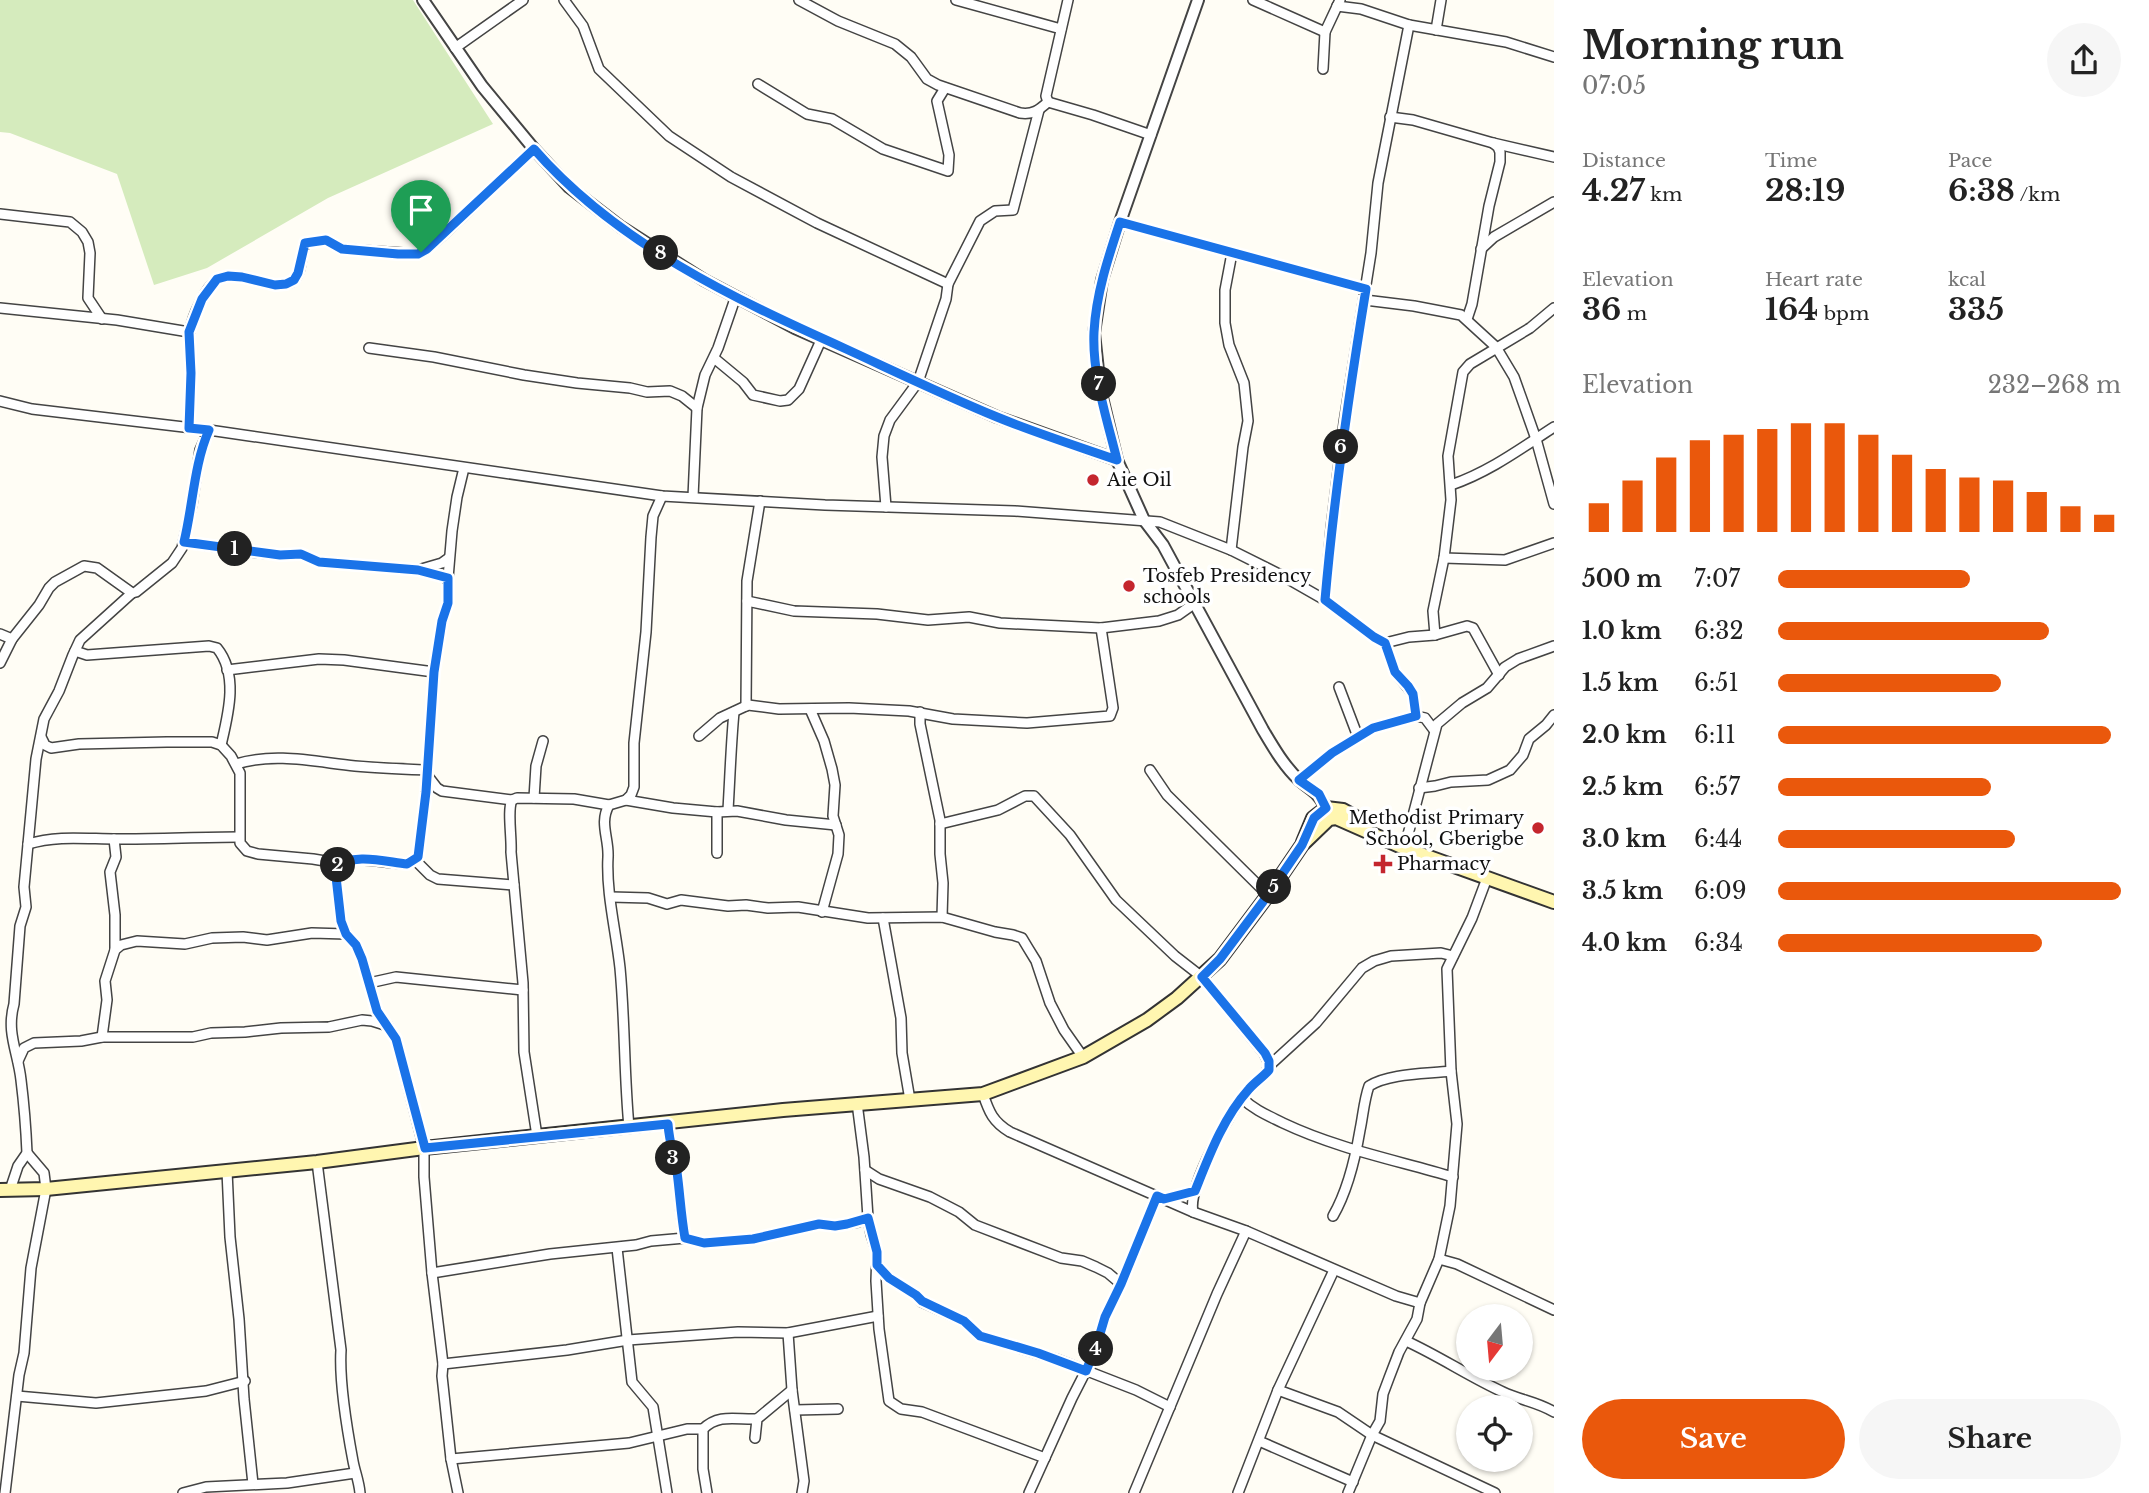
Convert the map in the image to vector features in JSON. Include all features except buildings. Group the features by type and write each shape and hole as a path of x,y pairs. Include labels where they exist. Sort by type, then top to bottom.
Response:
{"main road":[{"path":"5,1190 46,1189 317,1162 425,1148 857,1103 983,1094 1083,1057 1147,1020 1177,998 1220,959 1302,845 1314,818 1326,808 1343,810 1406,842 1554,895"},
{"path":"1302,845 1329,819 1336,818 1404,848 1554,902"}],"street":[{"path":"423,0 482,86 569,187 590,205 658,251 794,328 1009,422 1117,460"},
{"path":"455,48 523,0"},
{"path":"564,0 583,26 599,69 669,136 732,177 805,217 948,284"},
{"path":"800,0 838,20 895,44 911,57 927,79 945,88 1020,113 1029,114 1048,102"},
{"path":"956,0 1061,29"},
{"path":"1048,102 1046,96 1068,0"},
{"path":"1198,0 1101,281 1094,333 1100,390 1117,460 1144,520 1163,545 1280,758 1299,780 1319,794 1326,808"},
{"path":"1253,0 1325,32"},
{"path":"1436,30 1441,0"},
{"path":"1323,69 1325,32 1339,3 1409,25 1506,42 1554,57"},
{"path":"1325,600 1344,423 1365,300 1378,183 1409,25"},
{"path":"758,84 807,114 832,119 883,149 948,171 949,155 937,101 945,88"},
{"path":"1048,102 1093,114 1152,135"},
{"path":"886,507 882,457 884,436 890,420 918,382 946,299 948,284 980,221 995,211 1013,210 1039,110"},
{"path":"1390,117 1413,120 1554,157"},
{"path":"1466,319 1500,162 1500,152 1493,143"},
{"path":"189,428 189,332 202,299 217,279 228,276 242,277 275,285 286,284 294,280 298,273 305,243 326,240 342,249 418,254 427,249 534,149"},
{"path":"1480,250 1494,237 1554,202"},
{"path":"0,214 70,222 82,232 90,253 88,298 102,319"},
{"path":"1120,222 1366,289"},
{"path":"1231,253 1224,290 1225,323 1229,345 1241,373 1248,421 1231,550"},
{"path":"693,496 697,408 705,375 714,358 736,296"},
{"path":"1365,300 1461,315 1496,347 1514,377 1536,439 1554,504"},
{"path":"0,309 102,319 189,332"},
{"path":"1436,635 1433,611 1444,558 1451,500 1448,456 1463,372 1554,309"},
{"path":"714,358 743,382 753,395 780,401 788,400 799,388 821,338"},
{"path":"369,348 433,357 524,375 630,388 647,393 670,391 682,396 697,408"},
{"path":"0,401 32,409 209,430 662,496 1015,511 1144,520 1174,526 1231,550 1325,600 1385,643 1409,637 1436,635 1467,626 1473,628 1499,675"},
{"path":"1451,485 1482,473 1554,427"},
{"path":"5,1493 5,1454 17,1396 31,1268 46,1189 44,1173 27,1153 11,1014 20,926 26,907 24,887 36,759 44,719 80,640 177,557 184,542 198,460 209,430"},
{"path":"335,868 354,860 407,864 415,860 420,850 434,672 442,621 448,603 449,558 457,497 464,468"},
{"path":"626,800 634,787 634,743 646,632 653,516 662,496"},
{"path":"746,706 747,601 751,551 760,501"},
{"path":"184,542 280,555 301,554 319,562 418,570 448,578"},
{"path":"1444,558 1505,560 1554,543"},
{"path":"418,570 442,563 449,558"},
{"path":"0,663 12,639 55,582 84,566 97,568 132,593"},
{"path":"747,601 794,611 877,614 928,620 969,617 1000,623 1101,628 1159,621 1178,615 1195,603"},
{"path":"699,736 720,718 746,706 920,712 953,719 1027,723 1110,716 1114,708 1101,628"},
{"path":"0,634 12,639"},
{"path":"1385,643 1395,672 1413,694 1416,716"},
{"path":"75,651 87,656 209,646 218,648 228,670 231,687 221,745"},
{"path":"1406,842 1437,724 1462,703 1488,688 1506,667 1518,659 1554,646"},
{"path":"228,670 319,659 434,672"},
{"path":"1339,687 1358,737"},
{"path":"810,709 824,741 832,769 835,785 833,804 839,835 838,854 822,912"},
{"path":"728,810 732,753 730,739 734,712"},
{"path":"920,712 920,724 940,824 942,917"},
{"path":"1419,788 1451,782 1488,780 1510,770 1523,755 1529,739 1554,715"},
{"path":"1299,780 1332,753 1373,728 1416,716 1425,719 1434,730"},
{"path":"41,737 45,745 51,748 79,744 167,742 212,742 221,745 240,773 239,837 243,848 252,853 325,861 335,868 339,911 346,934 356,945 377,1011 396,1039 425,1148 424,1177 432,1273 451,1459 458,1493"},
{"path":"534,798 536,766 543,741"},
{"path":"236,764 257,758 426,772"},
{"path":"1150,770 1167,795 1268,895"},
{"path":"426,772 437,788 449,793 512,800 574,799 609,805 626,800 673,808 717,812 728,810 836,825"},
{"path":"426,792 434,785"},
{"path":"940,824 998,810 1025,796 1034,796 1070,835 1116,900 1175,956 1202,977 1265,1053 1270,1065"},
{"path":"512,800 509,805 523,990 524,1052 537,1136"},
{"path":"609,805 605,811 604,823 624,1021 622,1033 629,1127"},
{"path":"717,812 717,853"},
{"path":"28,844 80,837 239,837"},
{"path":"102,1037 107,1000 105,981 115,950 115,915 110,872 116,857 114,839"},
{"path":"415,860 430,875 438,878 514,886"},
{"path":"1348,1493 1380,1421 1383,1394 1399,1352 1417,1319 1420,1303 1439,1259 1450,1206 1457,1124 1451,1071 1447,969 1472,918 1487,878"},
{"path":"611,898 648,898 667,904 681,900 728,906 798,908 869,918 942,917 1022,938 1036,961 1041,982 1064,1030 1083,1057"},
{"path":"884,918 901,1018 902,1053 910,1100"},
{"path":"115,950 121,945 137,941 185,944 212,938 243,937 267,940 312,933 346,934"},
{"path":"1193,1212 1192,1199 1207,1161 1226,1121 1248,1089 1316,1023 1362,968 1391,956 1441,953 1452,956"},
{"path":"369,983 396,977 523,990"},
{"path":"18,1061 28,1044 57,1041 81,1041 102,1037 193,1037 211,1033 329,1027 362,1020 389,1027"},
{"path":"1333,1216 1345,1194 1357,1152 1369,1086 1401,1077 1451,1071"},
{"path":"983,1094 990,1116 999,1126 1010,1132 1193,1212 1246,1231 1396,1296 1420,1303"},
{"path":"1242,1098 1250,1106 1301,1132 1357,1152 1453,1177"},
{"path":"857,1103 868,1218 877,1252 878,1316 889,1401 901,1409 922,1412 1045,1458"},
{"path":"668,1124 685,1238"},
{"path":"5,1190 27,1153"},
{"path":"317,1162 341,1350 340,1364 349,1438 360,1493"},
{"path":"865,1170 879,1179 930,1197 959,1212 975,1225 1061,1258 1082,1261 1108,1273 1121,1284"},
{"path":"227,1171 230,1237 253,1484"},
{"path":"1160,1198 1195,1191"},
{"path":"1029,1493 1086,1371 1105,1317 1160,1198"},
{"path":"432,1273 651,1241 685,1238 704,1243 753,1239 819,1224 835,1226 868,1218"},
{"path":"1134,1493 1246,1231"},
{"path":"617,1248 632,1382 652,1404 667,1493"},
{"path":"1439,1259 1457,1264 1554,1310"},
{"path":"877,1265 889,1278 922,1301 964,1321 980,1336 1038,1353 1136,1390 1170,1407"},
{"path":"1238,1493 1278,1390 1334,1270"},
{"path":"443,1364 628,1340 738,1332 788,1333 878,1316"},
{"path":"788,1333 792,1390 804,1481 802,1493"},
{"path":"1406,1341 1439,1356 1502,1392 1554,1412"},
{"path":"17,1396 96,1403 206,1391 245,1381"},
{"path":"755,1438 757,1419 792,1390"},
{"path":"1278,1390 1338,1412 1372,1435 1495,1493"},
{"path":"795,1410 838,1409"},
{"path":"451,1459 629,1443 687,1429 703,1429 720,1419 757,1419"},
{"path":"703,1429 703,1469 707,1493"},
{"path":"1259,1441 1353,1482"},
{"path":"183,1493 206,1487 287,1483 355,1473"}],"green space":[{"path":"0,0 413,0 493,124 328,198 207,268 154,285 117,174 10,133 0,132"}],"place":[{"name":"Aie Oil","path":"1093,480"},
{"name":"Tosfeb Presidency schools","path":"1129,586"},
{"name":"Methodist Primary School, Gberigbe","path":"1538,828"},
{"name":"Pharmacy","path":"1383,864"}],"route":[{"path":"534,149 569,187 621,227 704,279 794,328 997,417 1117,460 1100,390 1094,333 1101,281 1120,222 1366,289 1344,423 1325,600 1385,643 1395,672 1413,694 1416,716 1373,728 1332,753 1299,780 1319,794 1326,808 1314,818 1302,845 1268,895 1220,959 1202,977 1265,1053 1270,1065 1269,1070 1248,1089 1226,1121 1195,1191 1164,1199 1157,1196 1105,1317 1094,1355 1086,1371 980,1336 964,1321 928,1305 889,1278 877,1265 877,1252 868,1218 835,1226 819,1224 788,1233 718,1243 685,1238 668,1124 425,1148 396,1039 377,1011 362,959 341,921 335,868 339,864 354,860 407,864 418,857 426,792 434,672 439,633 448,603 448,578 418,570 319,562 301,554 280,555 184,542 200,450 209,430 189,428 189,332 202,299 217,279 228,276 242,277 275,285 286,284 294,280 298,273 303,247 309,242 326,240 342,249 398,254 421,252 443,236 534,149"}]}
